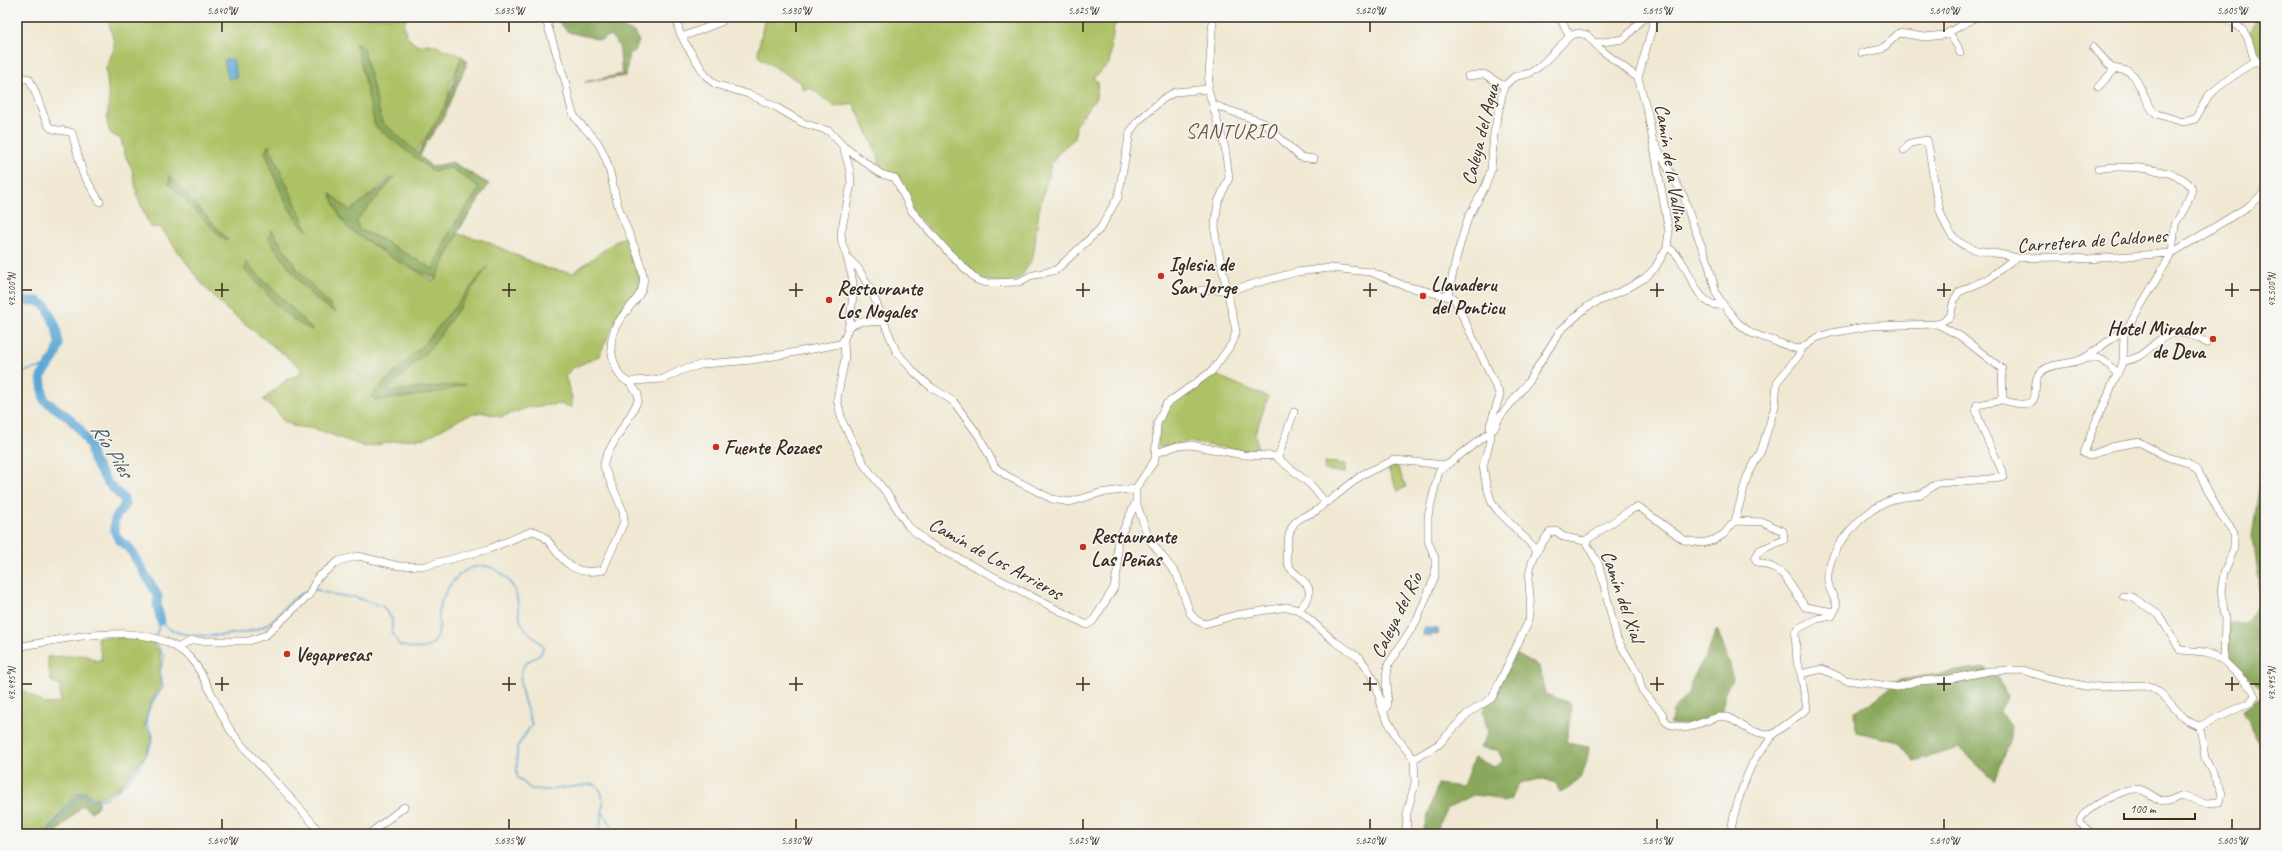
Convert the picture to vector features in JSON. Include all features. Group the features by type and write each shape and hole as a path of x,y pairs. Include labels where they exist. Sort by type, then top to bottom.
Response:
{"street":[{"path":"177,648 191,641 236,642 260,638 289,616 311,590 317,578 333,564 351,557 367,557 399,566 425,566 489,549 532,531 540,535 572,567 591,571 603,570 615,539 623,527 624,516 603,463 638,400 638,394 630,384 623,380 618,373 612,353 612,340 620,317 641,292 643,275 632,236 619,208 605,156 596,139 580,124 572,112 557,54 545,17"},
{"path":"677,17 682,37 706,76 715,84 751,96 776,107 803,123 829,131 843,146 881,174 895,178 912,210 948,252 977,280 981,282 1013,283 1056,270 1100,229 1118,197 1130,132 1137,122 1163,99 1175,92 1208,89"},
{"path":"1213,17 1208,89 1221,133 1229,178 1218,202 1215,224 1227,291 1236,326 1233,342 1212,371 1166,404 1157,424 1156,453 1152,466 1136,488 1136,502 1150,539 1177,575 1190,613 1196,620 1205,624 1274,607 1287,606 1299,610 1318,628 1362,661 1375,681 1383,712 1397,738 1414,759 1414,783 1407,813 1406,834"},
{"path":"1559,17 1570,36 1575,34 1584,34 1638,78"},
{"path":"1594,43 1624,39 1644,17"},
{"name":"Camín de la Vallina","path":"1445,465 1490,433 1502,413 1528,382 1560,331 1588,306 1626,289 1645,278 1654,268 1667,246 1669,232 1645,101 1638,78 1655,17"},
{"path":"1862,53 1882,49 1899,33 1924,37 1949,33 1976,17"},
{"path":"2223,17 2240,27 2246,34 2255,61 2265,66"},
{"path":"682,37 721,22"},
{"path":"1949,33 1960,53"},
{"name":"Caleya del Agua","path":"1448,295 1456,255 1468,218 1485,187 1491,170 1494,133 1504,86 1514,77 1534,71 1570,36"},
{"path":"2093,47 2104,62 2114,69 2128,71 2134,76 2152,110 2157,114 2178,121 2188,122 2195,119 2209,95 2255,61"},
{"path":"2098,87 2114,69"},
{"path":"1468,76 1478,73 1484,74 1504,86"},
{"path":"17,82 25,78 29,79 38,96 47,125 52,129 72,132 83,174 100,202"},
{"path":"1213,106 1217,106 1264,123 1300,157 1314,159"},
{"path":"1652,139 1684,197 1708,262 1716,293 1722,304 1738,323 1751,333 1798,349 1802,348 1821,335 1857,328 1937,324 1960,336 2000,366 2003,376 2004,394 2002,400"},
{"path":"1904,150 1910,143 1927,140 1931,156 1934,189 1950,233 1959,243 1970,248 2017,258"},
{"path":"630,384 634,381 663,379 682,370 704,364 752,360 836,346 844,342 848,327 853,288 841,233 851,184 850,171 843,146"},
{"path":"2098,169 2114,167 2145,168 2181,177 2190,183 2192,190 2189,200 2174,228 2172,252 2126,330 2122,350 2123,361 2084,453 2089,456 2111,447 2139,442 2165,456 2188,463 2202,475 2219,512 2235,537 2234,549 2224,573 2221,591 2225,618 2224,661"},
{"name":"Carretera de Caldones","path":"1937,324 1950,316 1954,300 1959,292 1988,279 2010,261 2017,258 2062,257 2087,260 2172,252 2249,206 2262,195 2265,188"},
{"path":"1667,246 1683,263 1705,300 1714,305 1722,304"},
{"path":"847,257 858,268 871,290 882,322 896,351 905,363 931,387 953,401 979,436 995,467 1007,476 1052,499 1070,502 1100,493 1136,488"},
{"path":"1201,290 1227,291 1297,272 1322,268 1371,272 1405,286 1434,294 1448,295 1456,301 1499,391 1500,397 1490,425 1490,433 1483,466 1492,502 1536,550"},
{"path":"848,327 862,321 882,322"},
{"path":"2080,360 2126,330"},
{"path":"2123,361 2137,356 2151,345 2170,335 2187,333 2195,335 2207,343"},
{"name":"Camín de Los Arrieros","path":"844,342 845,358 838,399 842,421 865,466 890,496 908,526 927,542 1087,625 1093,621 1114,588 1118,567 1117,543 1136,502"},
{"path":"1414,759 1439,744 1467,714 1492,698 1530,614 1530,570 1536,550 1553,531 1564,537 1585,541 1632,508 1639,507 1684,540 1693,542 1714,540 1724,534 1735,520 1747,477 1761,451 1775,406 1777,382 1800,354 1802,348"},
{"path":"1731,834 1743,787 1750,768 1757,755 1770,742 1772,735 1807,709 1801,674 1797,663 1795,632 1807,623 1832,616 1837,606 1830,590 1828,572 1847,532 1862,518 1892,500 1921,494 1931,486 1939,483 1990,480 2004,476 2001,465 1984,434 1976,409 1977,405 2002,400 2021,405 2030,403 2034,397 2038,377 2042,371 2080,360 2101,358 2117,374"},
{"path":"1278,457 1294,412"},
{"path":"1156,453 1178,446 1191,445 1244,455 1278,457 1311,484 1324,502"},
{"path":"1299,610 1309,596 1309,590 1307,585 1289,566 1287,557 1288,536 1295,521 1300,517 1315,513 1324,502 1329,501 1362,474 1395,460 1445,465"},
{"name":"Caleya del Río","path":"1383,712 1387,706 1386,675 1388,665 1416,620 1435,576 1435,558 1428,541 1428,516 1436,479 1439,471 1445,465"},
{"path":"1735,520 1763,522 1783,531 1785,534 1784,540 1760,550 1756,558 1757,562 1772,567 1784,575 1805,607 1834,612"},
{"name":"Camín del Xial","path":"1585,541 1593,553 1602,576 1617,639 1638,674 1642,690 1662,713 1665,721 1669,724 1686,728 1718,717 1728,717 1751,731 1772,735"},
{"path":"1801,674 1822,669 1846,680 1897,687 1918,681 1949,679 1989,671 2023,670 2058,681 2090,686 2144,685 2151,686 2159,691 2192,725 2200,726 2237,710 2254,699 2253,690 2224,661 2205,652 2180,650 2159,615 2132,597 2123,596"},
{"path":"17,647 101,634 149,636 177,648 185,653 200,673 231,731 266,773 299,806 321,834"},
{"path":"185,653 193,644 200,640"},
{"path":"2092,834 2080,823 2081,816 2098,803 2132,789 2146,791 2162,801 2168,802 2180,796 2206,802 2220,802 2222,793 2205,758 2200,726"},
{"path":"369,834 404,807"}],"green space":[{"path":"107,17 407,17 404,24 407,37 416,45 430,44 462,56 449,87 448,101 416,152 385,129 378,128 434,171 451,168 480,188 451,229 433,269 379,238 359,230 355,220 391,177 350,211 331,194 349,229 384,253 434,281 458,234 483,240 545,268 573,273 619,239 630,237 641,286 635,297 618,315 599,356 573,368 565,376 572,397 572,407 559,404 530,407 501,417 481,412 464,417 426,438 402,440 366,447 315,429 293,426 282,420 277,411 263,400 286,380 300,374 301,368 225,308 203,285 161,228 150,227 138,198 132,169 125,155 121,139 110,133 107,122 109,99 106,68 114,49 114,42"},
{"path":"554,17 594,17 634,32 639,41 635,51 629,53 626,76 585,82 622,74 619,46 610,35 601,40 568,32"},
{"path":"765,17 1121,17 1114,26 1109,64 1093,78 1098,82 1096,98 1076,124 1075,138 1059,152 1051,165 1039,210 1033,258 1023,274 1013,283 977,280 911,210 898,181 879,172 879,158 854,104 835,107 812,89 802,89 801,83 760,58 758,52"},
{"path":"2258,17 2265,17 2265,50 2257,59 2249,33"},
{"path":"356,43 363,47 382,122 418,153 446,104 462,56 468,61 443,119 426,143 420,156 432,167 452,162 489,184 459,230 436,279 397,261 349,229 338,213 330,193 350,211 396,176 357,220 359,230 379,238 433,269 451,229 480,188 451,168 432,171 375,126"},
{"path":"269,145 308,231 293,215 282,194 265,152"},
{"path":"170,176 228,240 224,240 169,184"},
{"path":"272,230 298,270 336,312 316,299 298,280 268,238"},
{"path":"246,262 313,330 293,320 276,304 245,270"},
{"path":"488,266 435,343 387,391 466,384 433,393 410,397 375,400 371,396 425,343"},
{"path":"1213,374 1268,397 1255,434 1259,453 1188,442 1159,448 1159,427 1162,415 1167,406 1182,394"},
{"path":"2265,445 2265,691 2229,661 2229,622 2244,624 2261,602 2252,537"},
{"path":"1325,462 1346,464 1345,473 1324,470"},
{"path":"1397,465 1406,487 1398,491 1388,469"},
{"path":"1717,629 1731,668 1733,680 1724,693 1723,717 1699,725 1669,724 1674,715 1672,712 1688,694 1692,680 1707,653"},
{"path":"97,637 137,638 152,641 160,653 161,665 158,672 161,686 150,705 145,727 151,734 152,740 145,756 119,787 97,799 85,792 76,793 45,834 17,834 17,686 45,704 60,703 60,686 51,681 47,657 86,655 96,661 102,659"},
{"path":"1516,654 1539,667 1545,694 1570,703 1571,712 1566,743 1589,747 1584,769 1581,775 1573,785 1560,793 1556,783 1542,779 1519,783 1510,800 1503,802 1492,797 1473,795 1448,808 1434,834 1422,834 1438,784 1463,787 1474,758 1495,767 1503,761 1498,750 1480,748 1488,733 1483,711"},
{"path":"1983,667 1999,678 2007,697 2000,712 2011,726 2010,738 1994,780 1959,748 1914,761 1900,742 1856,732 1855,711 1869,704 1900,680"},
{"path":"2265,694 2265,753 2242,711"},
{"path":"85,792 93,799 98,799 98,806 92,812 82,806 55,834 45,834 78,793"}],"water":[{"path":"233,59 237,77 228,79 224,60"},
{"path":"1424,628 1438,629 1437,635 1431,634 1431,637 1423,635"}],"waterway":[{"name":"Río Piles","path":"17,301 38,301 46,306 56,327 59,344 56,355 41,377 44,400 68,417 79,428 90,446 93,460 107,482 124,499 125,504 117,515 114,526 116,534 118,538 128,546 158,596 157,606 161,621"},
{"path":"17,373 48,366"},
{"path":"314,589 337,596 355,597 383,607 392,619 392,632 399,645 424,648 431,645 438,636 439,608 446,592 453,582 470,568 479,566 489,567 499,572 509,581 516,592 522,624 526,630 543,646 540,655 527,662 521,675 524,701 532,724 517,747 517,777 531,789 548,790 594,784 599,788 603,799 603,805 599,831 593,834"},
{"path":"155,637 161,621 170,629 190,635 232,634 257,629 266,625 291,601 309,590"},
{"path":"46,834 78,794 84,793 93,801 102,799 112,794 131,776 146,755 151,745 153,736 147,725 147,715 151,704 163,687 160,672 164,657 155,641"},
{"path":"602,812 618,834"}],"place":[{"name":"Iglesia de San Jorge","path":"1161,276"},
{"name":"Llavaderu del Ponticu","path":"1423,296"},
{"name":"Restaurante Los Nogales","path":"829,300"},
{"name":"Hotel Mirador de Deva","path":"2213,339"},
{"name":"Fuente Rozaes","path":"716,447"},
{"name":"Restaurante Las Peñas","path":"1083,547"},
{"name":"Vegapresas","path":"287,654"}],"district":[{"name":"SANTURIO","path":"1231,131"}]}
